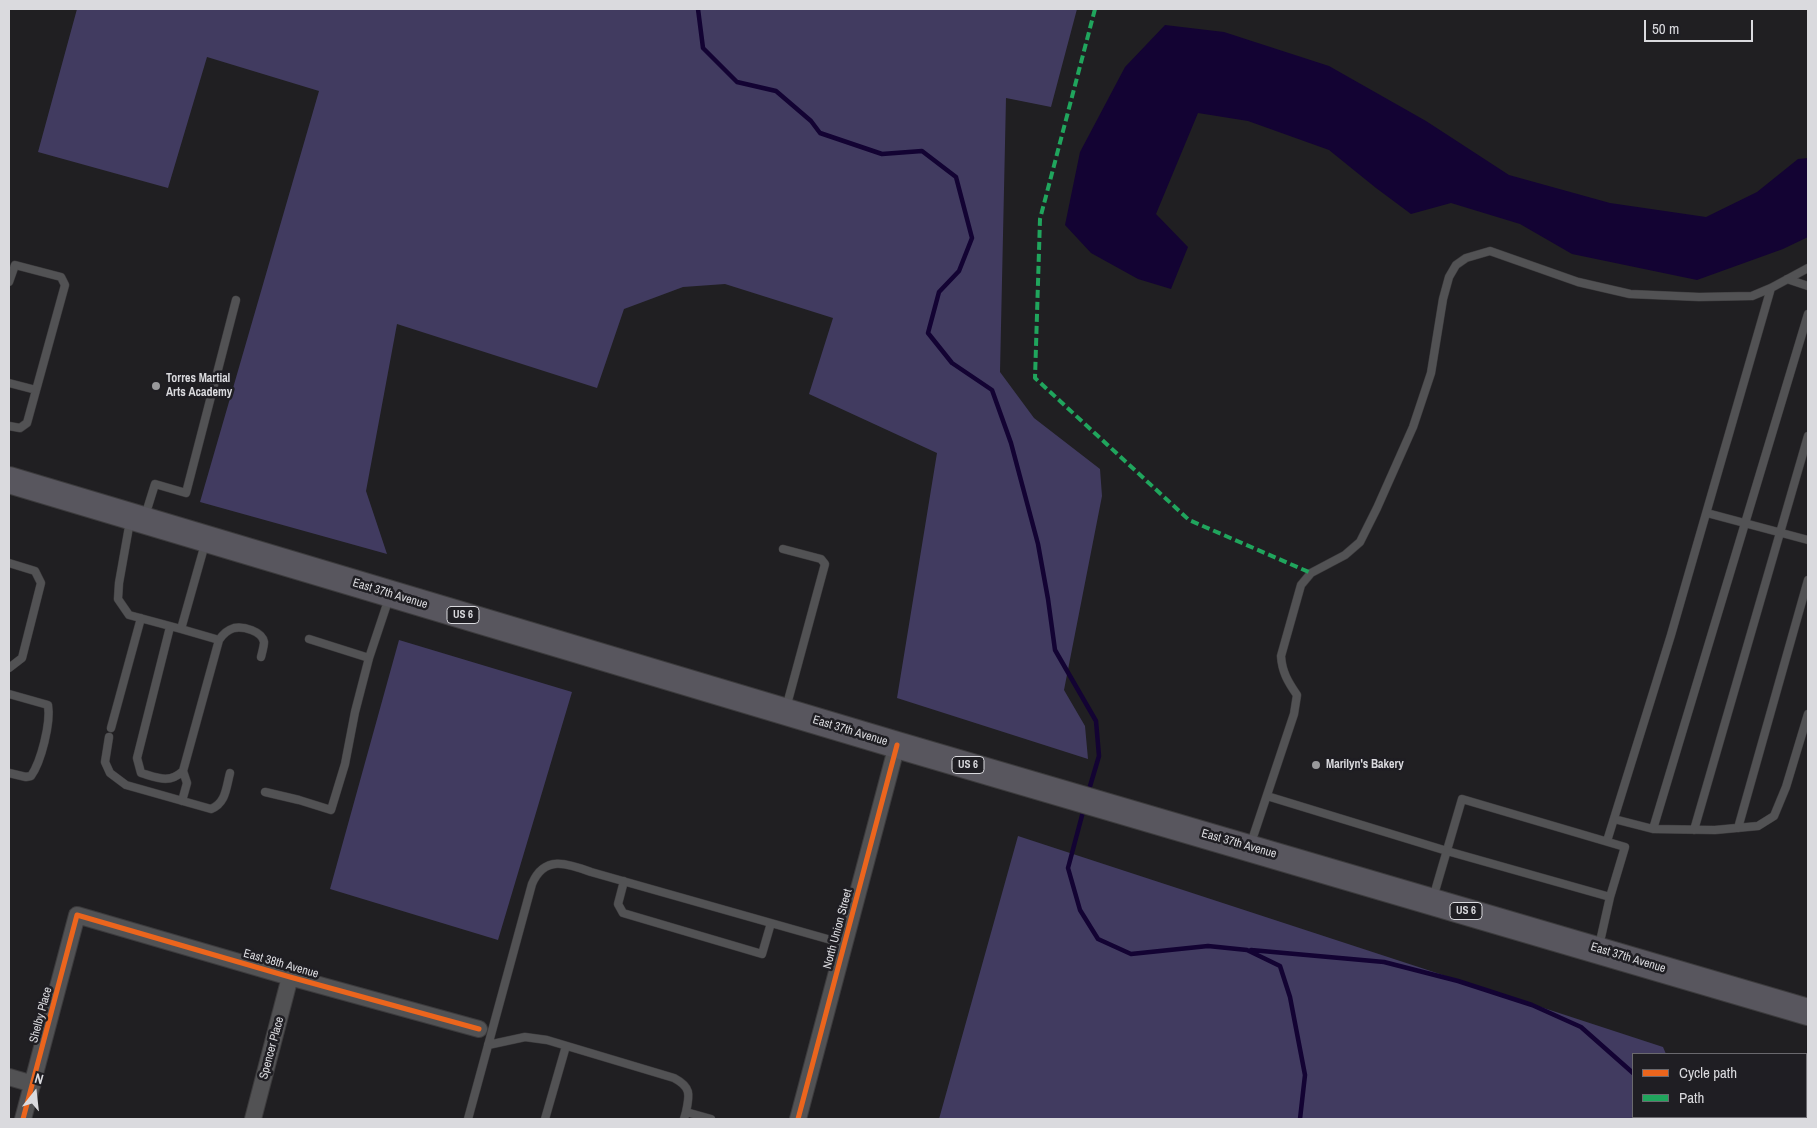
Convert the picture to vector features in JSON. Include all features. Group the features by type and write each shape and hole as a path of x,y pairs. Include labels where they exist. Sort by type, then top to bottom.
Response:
{"main road":[{"name":"East 37th Avenue","path":"9,480 898,745 1808,1012"}],"street":[{"name":"North Union Street","path":"798,1119 898,745"},
{"name":"East 38th Avenue","path":"77,916 479,1029"},
{"name":"Shelby Place","path":"23,1119 77,916"},
{"name":"Spencer Place","path":"253,1119 290,977"},
{"path":"9,1077 33,1084"}],"lane":[{"path":"1250,848 1294,714 1297,695 1285,677 1281,656 1301,585 1312,573 1345,555 1360,542 1378,508 1412,427 1431,373 1443,299 1449,277 1456,265 1466,258 1490,252 1578,282 1630,294 1699,297 1752,296 1808,268"},
{"path":"9,282 15,265 60,277 65,284 27,423 20,428 9,426"},
{"path":"1787,279 1808,286"},
{"path":"1607,841 1707,513 1771,288"},
{"path":"219,640 128,614 118,599 119,583 137,518 155,484 186,493 236,300"},
{"path":"1653,829 1808,314"},
{"path":"9,383 36,390"},
{"path":"1694,830 1808,436"},
{"path":"1707,513 1808,540"},
{"path":"181,630 207,539"},
{"path":"783,549 822,559 824,564 785,711"},
{"path":"9,563 35,571 41,584 22,658 9,668"},
{"path":"1738,828 1808,580"},
{"path":"265,792 331,810 345,764 355,712 369,658 390,594"},
{"path":"111,728 142,618"},
{"path":"170,626 136,758 141,773 168,780 176,778 183,772 219,640 226,632 236,627 261,635 264,642 261,657"},
{"path":"309,639 369,658"},
{"path":"9,694 48,706 49,711 46,732 36,769 32,776 26,777 9,773"},
{"path":"1614,819 1653,829 1694,830 1758,826 1774,816 1786,787 1808,714"},
{"path":"109,737 104,762 110,773 126,785 211,809 219,806 223,800 230,774"},
{"path":"182,801 187,783 183,772"},
{"path":"1267,796 1447,851 1610,897"},
{"path":"1432,901 1462,799 1625,847 1610,897 1598,949"},
{"path":"468,1119 532,884 536,874 544,867 558,863 574,865 845,944"},
{"path":"624,881 618,904 623,913 762,954 771,923"},
{"path":"488,1046 525,1037 547,1040 674,1078 688,1089 689,1098 685,1116 711,1119"},
{"path":"545,1119 566,1046"}],"shaded area":[{"path":"77,9 1077,9 1051,107 1006,98 1000,372 1034,418 1100,469 1102,496 1064,690 1085,726 1088,759 897,698 937,453 809,394 833,318 725,284 683,287 624,309 597,388 397,324 366,491 387,554 200,502 319,91 207,57 168,188 38,152"},
{"path":"1165,25 1224,32 1329,66 1426,121 1509,175 1610,203 1706,217 1757,192 1798,159 1808,158 1808,237 1783,249 1697,280 1572,254 1520,224 1451,203 1411,214 1329,150 1248,121 1198,113 1156,214 1188,247 1171,289 1138,279 1091,253 1065,225 1080,152 1125,67"},
{"path":"399,640 572,692 498,940 330,889"},
{"path":"1018,836 1663,1047 1666,1053 1632,1053 1632,1118 1695,1119 939,1119"}],"waterway":[{"path":"698,9 703,48 737,82 776,91 811,121 820,133 882,154 922,151 956,177 972,238 959,271 939,292 928,333 952,363 992,390 1011,443 1038,544 1055,650 1096,721 1099,756 1088,793"},
{"path":"1084,808 1068,868 1080,910 1098,939 1131,954 1208,946 1247,950 1280,966 1290,997 1305,1075 1300,1119"},
{"path":"1251,950 1384,962 1458,981 1532,1005 1581,1027 1632,1072"}],"marked path":[{"path":"1095,9 1040,219 1035,378 1189,520 1311,573"}],"cycle path":[{"path":"798,1119 897,745"},
{"path":"23,1119 77,915 290,977 479,1029"}],"place":[{"name":"Torres Martial Arts Academy","path":"156,386"},
{"name":"Marilyn's Bakery","path":"1316,765"}]}
